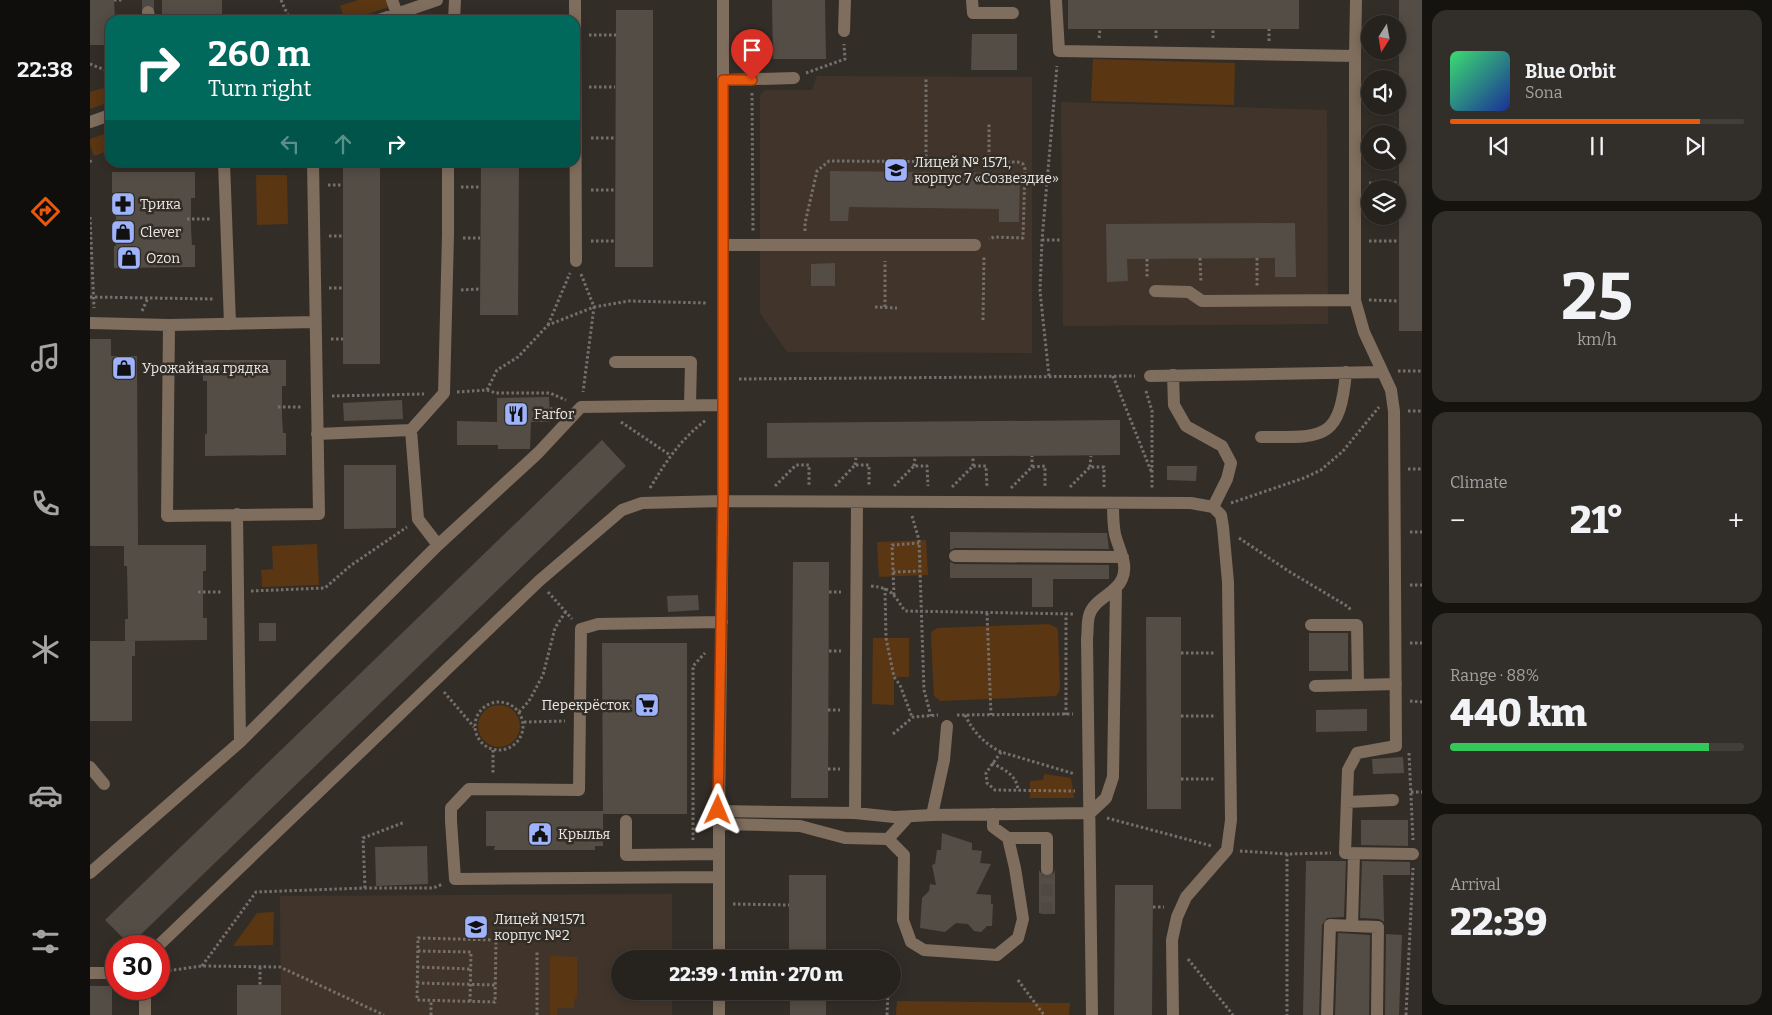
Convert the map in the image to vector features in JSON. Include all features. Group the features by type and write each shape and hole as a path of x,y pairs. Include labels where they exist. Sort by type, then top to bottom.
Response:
{"street":[{"path":"392,0 397,14"},
{"path":"394,15 436,0"},
{"path":"454,15 455,0"},
{"path":"575,0 575,15"},
{"path":"719,950 718,810 723,500 723,0"},
{"path":"844,31 845,0"},
{"path":"972,0 972,13 1013,12"},
{"path":"1056,0 1059,51 1354,56"},
{"path":"1352,926 1347,802 1348,770 1358,753 1396,746 1394,411 1391,390 1364,332 1354,300 1354,56 1356,0"},
{"path":"723,80 794,78"},
{"path":"90,122 105,117"},
{"path":"224,167 230,324"},
{"path":"169,325 167,516 319,514 313,167"},
{"path":"317,434 411,430 444,393 448,167"},
{"path":"576,167 576,261"},
{"path":"723,245 980,243"},
{"path":"1155,291 1189,292 1202,301 1354,300"},
{"path":"93,323 169,325 315,322"},
{"path":"615,362 691,362 690,405"},
{"path":"1261,437 1309,437 1325,432 1336,419 1344,395 1346,372"},
{"path":"1146,379 1173,375 1382,372"},
{"path":"1173,375 1174,405 1186,426 1222,446 1231,463 1227,480 1213,508"},
{"path":"90,873 240,742 438,545 538,453 581,407 723,405"},
{"path":"411,430 418,519 438,545"},
{"path":"169,935 539,581 622,510 642,503 723,500 1191,503 1213,508 1221,515 1223,527 1228,582 1231,820 1227,850 1186,897 1177,918 1172,940 1173,1015"},
{"path":"856,813 857,585 868,502"},
{"path":"1092,1015 1088,777 1089,614 1096,604 1122,580 1124,568 1108,503"},
{"path":"237,514 240,742"},
{"path":"955,556 1122,557"},
{"path":"718,810 856,813 894,818 932,815 1090,813 1106,798 1113,777 1116,587"},
{"path":"719,878 455,879 451,808 469,790 579,790 581,629 598,624 722,622"},
{"path":"1311,625 1357,625 1358,685"},
{"path":"1315,686 1396,684"},
{"path":"932,815 944,760 947,726"},
{"path":"90,767 104,784"},
{"path":"1347,802 1393,800"},
{"path":"719,824 800,826 845,838 888,839 904,854 903,920 911,942 924,950 997,955 1018,938 1023,918 1008,838 993,826 993,814"},
{"path":"888,839 908,817"},
{"path":"626,821 626,854 719,854"},
{"path":"1008,838 1047,838 1047,869"},
{"path":"1349,853 1414,854"},
{"path":"1327,1015 1330,925 1378,927 1377,1015"},
{"path":"90,973 105,973"},
{"path":"145,1000 145,1015"},
{"path":"719,1000 719,1015"}],"path":[{"path":"114,0 123,0"},
{"path":"281,0 288,15"},
{"path":"794,78 845,60 844,31"},
{"path":"580,36 616,35"},
{"path":"1049,377 1040,291 1042,240 1059,51"},
{"path":"90,64 105,70"},
{"path":"1355,77 1361,77"},
{"path":"926,78 926,162"},
{"path":"752,80 753,245"},
{"path":"580,87 616,87"},
{"path":"988,162 989,124"},
{"path":"1355,131 1361,131"},
{"path":"580,138 615,138"},
{"path":"805,245 805,224 817,171 829,161 1018,162 1023,164 1025,169 1024,238 994,236 980,243 984,320"},
{"path":"1354,183 1361,183"},
{"path":"576,190 616,190"},
{"path":"90,217 93,323"},
{"path":"187,219 226,218"},
{"path":"1042,240 1062,240"},
{"path":"576,241 615,241"},
{"path":"1354,241 1399,241"},
{"path":"885,245 885,308"},
{"path":"1257,258 1258,301"},
{"path":"487,390 496,370 518,357 548,325 576,261"},
{"path":"316,396 487,390 496,393 550,393 581,407 594,307 576,261"},
{"path":"91,297 229,299"},
{"path":"1354,300 1399,301"},
{"path":"548,325 594,307 629,301 712,303"},
{"path":"875,308 896,308"},
{"path":"1382,372 1422,371"},
{"path":"1113,376 1152,473"},
{"path":"723,379 1113,376 1137,376 1146,379"},
{"path":"1144,388 1148,394 1152,411 1152,503"},
{"path":"1213,508 1234,503 1304,478 1320,470 1343,451 1366,425 1391,390"},
{"path":"278,407 291,407"},
{"path":"642,503 670,455 689,433 712,415"},
{"path":"614,419 622,422 670,455"},
{"path":"973,456 973,466"},
{"path":"1032,456 1032,466"},
{"path":"1090,467 1091,456"},
{"path":"914,466 915,457"},
{"path":"760,501 796,465 797,458"},
{"path":"856,458 856,465"},
{"path":"796,465 809,465 814,502"},
{"path":"814,502 856,465 869,465 868,502"},
{"path":"868,502 914,466 927,466 932,502"},
{"path":"932,502 973,466 986,466 991,502"},
{"path":"991,502 1032,466 1045,466 1050,503"},
{"path":"1050,503 1090,467 1104,467 1108,503"},
{"path":"909,502 919,544 924,690 931,716"},
{"path":"238,591 325,588 350,566 418,519"},
{"path":"1223,527 1290,572 1348,606 1355,616 1357,625"},
{"path":"894,596 892,545 919,544"},
{"path":"893,572 921,571"},
{"path":"539,581 581,629"},
{"path":"857,585 885,587 905,611 1089,614"},
{"path":"885,587 886,638 894,677 900,685 912,717"},
{"path":"198,592 207,592"},
{"path":"519,712 529,701 542,675 555,628 566,611"},
{"path":"987,613 991,715"},
{"path":"1066,614 1066,715"},
{"path":"1181,653 1229,653"},
{"path":"434,681 474,727 480,742 492,750 501,751 509,749 516,744 521,738 524,722 519,712 509,704 500,702 485,706 479,712 474,727"},
{"path":"956,715 1088,714"},
{"path":"965,715 971,728 993,748 1088,777"},
{"path":"893,734 912,717 939,716"},
{"path":"1181,716 1230,716"},
{"path":"524,722 580,721"},
{"path":"1396,746 1409,750 1414,854 1406,1015"},
{"path":"492,750 494,790"},
{"path":"1001,752 986,773 987,783 995,790 1073,791"},
{"path":"992,763 1011,774 1018,783 1018,791"},
{"path":"1181,779 1231,779"},
{"path":"1411,792 1422,792"},
{"path":"1090,813 1227,850 1287,854 1349,853"},
{"path":"365,888 363,838 405,822"},
{"path":"1287,854 1287,1015"},
{"path":"202,966 256,892 365,888 433,888 455,879"},
{"path":"733,904 789,905"},
{"path":"418,938 496,940 495,1002 416,1000 417,968 418,938"},
{"path":"1172,940 1233,1015"},
{"path":"418,951 471,952 470,1002"},
{"path":"537,952 537,1015"},
{"path":"170,970 202,966 280,967 384,1015"},
{"path":"260,967 260,985"},
{"path":"417,968 470,968"},
{"path":"1018,980 1044,1015"},
{"path":"417,983 495,985"},
{"path":"887,1015 888,1000"},
{"path":"431,1001 431,1015"}],"shaded area":[{"path":"358,0 386,0 388,7 365,15 343,15 340,6"},
{"path":"1093,59 1235,63 1234,105 1091,101"},
{"name":"Лицей № 1571, корпус 7 «Созвездие»","path":"817,76 1032,77 1032,353 787,352 760,313 760,95 765,90 812,90"},
{"path":"105,88 105,104 90,109 90,92"},
{"path":"1061,102 1327,110 1328,324 1063,326"},
{"path":"105,134 105,152 94,156 90,139"},
{"path":"256,175 287,175 288,224 257,225"},
{"path":"926,540 928,575 879,577 877,542"},
{"path":"317,544 319,585 262,587 261,570 273,569 272,546"},
{"path":"1049,624 1057,628 1058,632 1060,688 1056,696 940,701 934,696 931,633 934,630 938,628"},
{"path":"873,638 909,638 909,677 894,677 894,705 872,704"},
{"path":"503,705 511,708 517,714 520,726 517,738 511,744 495,747 487,744 481,738 478,722 481,714 487,708"},
{"path":"1044,774 1071,778 1074,798 1030,798 1030,781 1043,780"},
{"name":"Лицей №1571 корпус №2","path":"672,894 672,950 611,950 611,1000 672,1000 672,1015 281,1015 280,896"},
{"path":"274,912 273,945 233,946 257,913"},
{"path":"550,956 577,957 577,998 575,998 574,1008 557,1008 557,1015 550,1015"},
{"path":"897,1001 1070,1003 1069,1015 896,1015"}],"building":[{"path":"90,0 114,0 115,15 105,15 105,45 90,45"},
{"path":"162,0 222,0 222,15 162,15"},
{"path":"772,0 825,0 826,59 773,59"},
{"path":"1068,0 1299,0 1299,29 1068,29"},
{"path":"1399,0 1422,0 1422,331 1399,331 1399,225 1406,225 1406,180 1399,180 1399,170 1406,170 1406,125 1399,125 1399,115 1406,115 1406,70 1399,70 1399,60 1406,60 1406,15 1399,15"},
{"path":"616,10 653,10 653,267 615,267"},
{"path":"972,34 1017,34 1017,70 971,70"},
{"path":"343,167 380,167 380,364 343,364"},
{"path":"481,167 519,167 518,315 480,315"},
{"path":"830,171 1020,173 1019,222 999,222 999,209 849,207 848,221 830,221"},
{"path":"112,172 195,172 195,198 191,198 191,228 192,245 195,245 195,267 114,268 116,193 112,193"},
{"path":"1295,223 1296,277 1275,277 1275,258 1127,259 1128,281 1107,282 1106,224"},
{"path":"835,263 835,286 811,286 811,264"},
{"path":"90,339 111,339 111,356 137,356 138,545 206,545 206,571 203,571 203,618 207,618 207,640 125,641 125,619 128,619 127,566 124,566 124,546 90,546"},
{"path":"203,360 286,360 286,386 282,386 282,416 283,433 286,433 286,455 205,456 207,381 203,381"},
{"path":"549,397 550,422 531,422 530,449 498,449 498,445 457,445 457,421 497,422 497,398"},
{"path":"402,400 403,419 344,421 343,403"},
{"path":"1120,420 1120,455 767,458 767,423"},
{"path":"602,440 626,466 140,935 120,935 105,920"},
{"path":"344,465 396,465 396,528 344,529"},
{"path":"1167,466 1197,466 1196,481 1167,480"},
{"path":"950,532 1107,533 1109,549 955,548 950,550"},
{"path":"793,562 829,562 828,798 791,798"},
{"path":"950,562 955,564 1109,565 1109,579 1053,579 1053,607 1032,607 1032,578 950,578"},
{"path":"698,595 699,610 668,612 667,596"},
{"path":"1146,617 1181,617 1181,809 1147,809"},
{"path":"259,623 276,623 276,641 259,641"},
{"path":"1309,633 1348,633 1348,671 1309,671"},
{"path":"90,641 135,641 135,656 132,656 132,721 90,721"},
{"path":"602,643 687,643 687,814 603,814 603,846 595,846 595,850 494,850 495,846 486,846 486,811 603,811"},
{"path":"1367,709 1367,731 1316,732 1316,710"},
{"path":"1403,757 1404,773 1373,774 1372,759"},
{"path":"1361,820 1408,820 1408,846 1361,845"},
{"path":"942,833 972,843 972,850 982,851 980,863 991,864 976,894 991,895 991,904 993,904 992,926 987,926 981,932 974,931 968,924 956,923 945,932 920,928 922,898 929,891 930,884 936,885 932,865 935,864 937,850 941,850"},
{"path":"427,846 428,884 376,886 375,847"},
{"path":"1306,861 1346,861 1344,917 1327,918 1322,925 1319,1015 1303,1015"},
{"path":"1362,861 1410,862 1410,875 1383,875 1384,922 1379,919 1360,918"},
{"path":"1055,869 1055,914 1039,913 1039,870 1043,876 1047,877 1054,873"},
{"path":"789,875 826,875 826,950 789,950"},
{"path":"1115,885 1153,885 1152,1015 1114,1015"},
{"path":"1338,933 1370,935 1369,1015 1335,1015"},
{"path":"1386,934 1402,935 1399,1015 1385,1015"},
{"path":"237,985 281,985 281,1015 237,1015"},
{"path":"90,986 105,986 105,1000 112,1000 112,1015 90,1015"},
{"path":"790,1000 826,1000 826,1015 790,1015"}],"tunnel":[{"path":"148,0 148,12"},
{"path":"1047,869 1047,914"}],"place":[{"name":"Лицей № 1571, корпус 7 «Созвездие»","path":"896,170"},
{"name":"Трика","path":"123,204"},
{"name":"Clever","path":"123,232"},
{"name":"Ozon","path":"129,258"},
{"name":"Урожайная грядка","path":"124,368"},
{"name":"Farfor","path":"516,414"},
{"name":"Перекрёсток","path":"647,705"},
{"name":"Крылья","path":"540,834"},
{"name":"Лицей №1571 корпус №2","path":"476,927"}],"route":[{"path":"718,810 723,500 723,80 752,80"}]}
